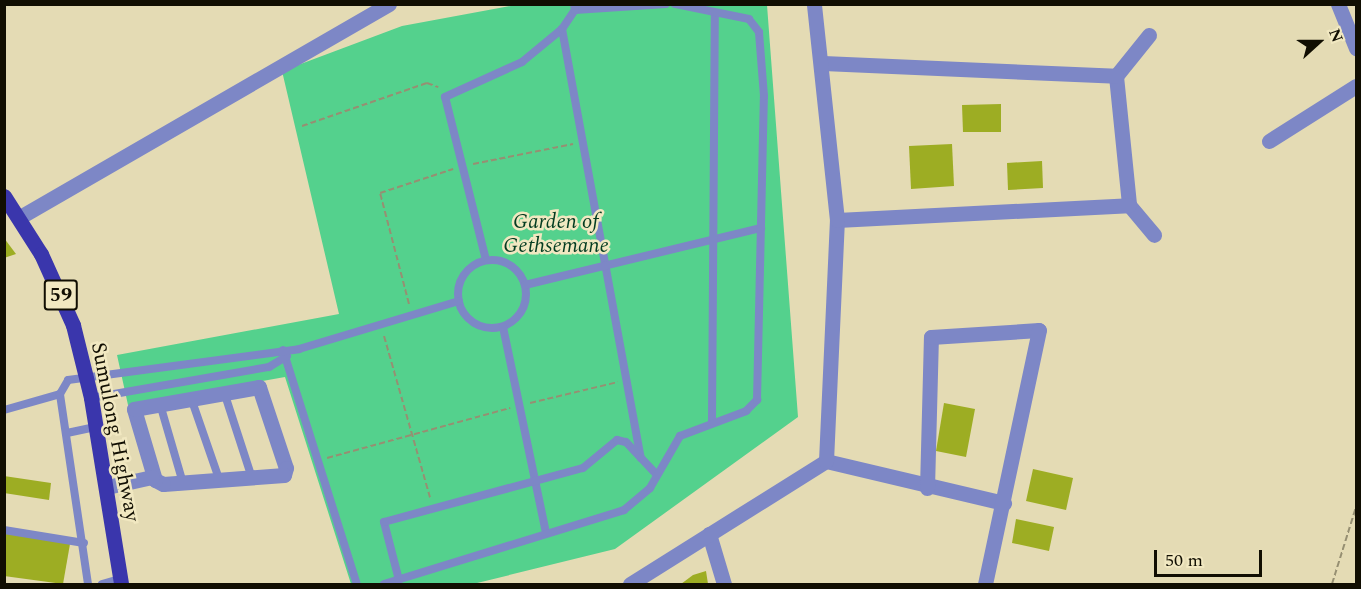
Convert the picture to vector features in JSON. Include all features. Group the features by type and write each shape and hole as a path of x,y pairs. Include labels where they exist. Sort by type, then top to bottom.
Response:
{"main road":[{"name":"Sumulong Highway","path":"4,196 20,217 62,298 87,378 121,582"}],"street":[{"path":"20,217 389,4"},
{"path":"814,4 823,63 837,220 826,461"},
{"path":"1338,4 1356,48"},
{"path":"1149,35 1116,76 1130,206 1154,235"},
{"path":"823,63 1116,76"},
{"path":"1269,141 1356,87"},
{"path":"837,220 1130,206"},
{"path":"927,488 931,337 1039,330 985,585"},
{"path":"255,387 264,393 287,471 281,476 162,484 152,477 134,409 191,398 255,387"},
{"path":"630,585 826,461 927,488 1004,503"},
{"path":"106,488 152,477"},
{"path":"709,534 724,585"}],"lane":[{"path":"486,260 460,167 447,93 511,68 562,29 575,7 666,4"},
{"path":"384,585 624,510 639,501 680,436 712,421 746,411 757,400 764,96 759,32 749,19 715,14 675,4"},
{"path":"712,421 715,14"},
{"path":"562,29 641,458"},
{"path":"525,285 761,228"},
{"path":"486,260 510,265 525,285 523,310 503,327 476,324 459,301 465,273 486,260"},
{"path":"88,585 84,543 60,394 68,380 284,354 459,301"},
{"path":"503,327 546,534"},
{"path":"91,398 269,367 284,354"},
{"path":"284,354 357,585"},
{"path":"224,392 252,478"},
{"path":"4,410 60,394"},
{"path":"191,398 219,479"},
{"path":"160,404 183,483"},
{"path":"67,434 96,427"},
{"path":"399,580 384,522 582,468 617,441 626,442 657,475"},
{"path":"4,530 84,543"},
{"path":"102,585 121,582"}],"path":[{"path":"302,126 427,83 447,93"},
{"path":"411,315 380,193 460,167 582,143"},
{"path":"381,324 433,507"},
{"path":"317,461 412,434 626,380"},
{"path":"1332,585 1356,507"}],"green space":[{"name":"Garden of Gethsemane","path":"516,5 767,5 798,417 615,549 473,584 351,584 285,377 128,405 117,355 339,314 282,71 402,26"}],"building":[{"path":"1001,104 1001,132 963,132 962,105"},
{"path":"952,144 954,186 911,189 909,146"},
{"path":"1042,161 1043,188 1008,190 1007,163"},
{"path":"4,238 16,254 4,258"},
{"path":"944,403 975,409 966,457 936,451"},
{"path":"1033,469 1073,478 1066,510 1026,501"},
{"path":"4,476 51,483 49,500 4,493"},
{"path":"1016,519 1054,527 1049,551 1012,543"},
{"path":"4,533 70,544 63,584 4,576"},
{"path":"706,571 708,584 681,584 693,575"}]}
